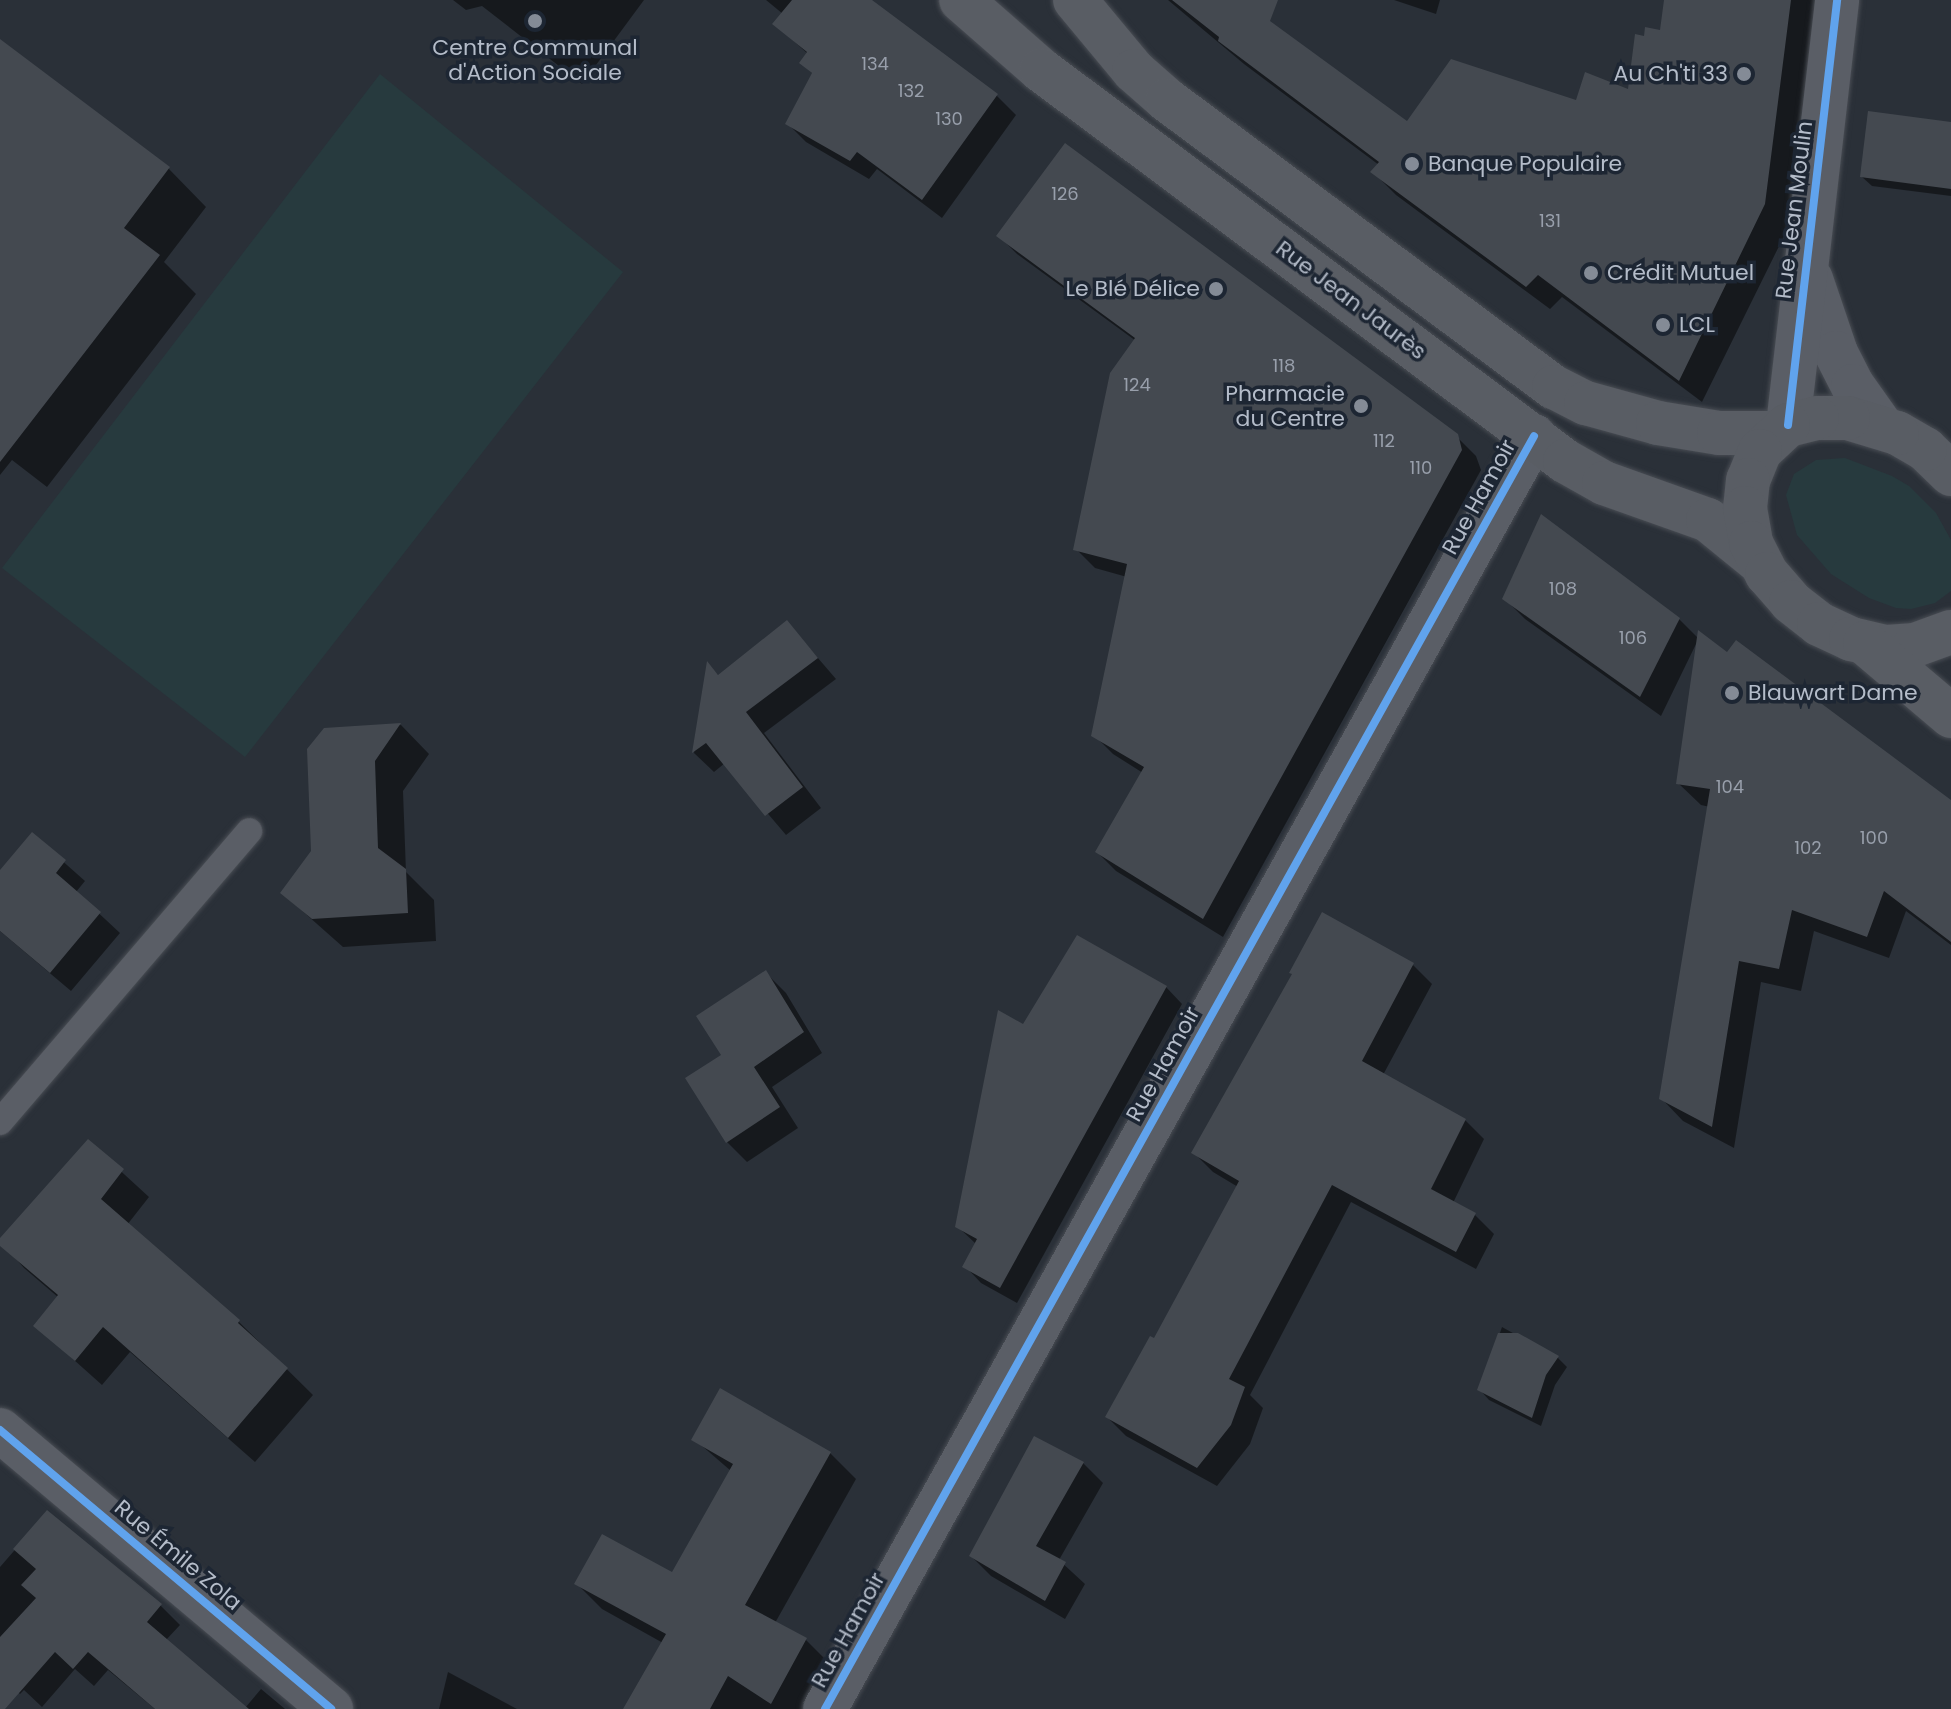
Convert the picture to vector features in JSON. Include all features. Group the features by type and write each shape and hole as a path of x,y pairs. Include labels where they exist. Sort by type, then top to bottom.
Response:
{"main road":[{"name":"Rue Jean Jaurès","path":"961,0 1041,70 1565,461 1604,483 1708,520 1761,563"},
{"path":"1075,0 1134,71 1167,100 1554,387 1586,403 1658,423 1719,433 1782,429 1833,417 1882,427 1925,449 1951,474"},
{"name":"Rue Jean Jaurès","path":"1782,429 1752,466 1745,494 1746,524 1761,563 1778,588 1805,614 1834,632 1865,643 1886,647 1915,645 1951,632"},
{"name":"Rue Jean Jaurès","path":"1865,643 1951,716"}],"street":[{"name":"Rue Jean Moulin","path":"1782,429 1837,0"},
{"name":"Rue Jean Moulin","path":"1806,258 1822,318 1836,353 1853,386 1882,427"},
{"name":"Rue Hamoir","path":"825,1709 1534,436"},
{"name":"Rue Émile Zola","path":"0,1430 331,1709"}],"lane":[{"path":"0,1122 249,831"}],"green space":[{"path":"380,74 623,272 245,757 2,568"},
{"path":"1845,458 1909,486 1936,513 1951,540 1951,591 1935,603 1911,609 1896,608 1869,598 1831,574 1797,535 1786,495 1794,474 1816,460"}],"building":[{"path":"792,0 872,0 998,94 922,200 857,152 850,161 785,124 812,73 799,63 807,52 772,24"},
{"path":"1172,0 1278,0 1270,21 1407,121 1451,59 1576,100 1585,72 1628,89 1635,34 1644,36 1645,27 1660,30 1664,0 1791,0 1765,204 1679,381 1538,275 1526,287 1370,172 1379,162 1218,41 1219,37"},
{"path":"0,39 170,167 124,228 160,255 0,462"},
{"path":"1868,111 1951,122 1951,189 1860,177"},
{"path":"1065,143 1458,434 1462,450 1203,919 1095,852 1144,767 1091,736 1127,564 1073,550 1110,373 1135,338 996,236"},
{"path":"1541,514 1680,618 1640,697 1502,599"},
{"path":"787,620 818,658 746,712 803,787 765,816 706,743 692,753 707,661 718,675"},
{"path":"1698,630 1727,652 1736,640 1951,800 1951,942 1884,891 1867,937 1792,910 1779,969 1739,961 1712,1127 1659,1099 1710,789 1676,784"},
{"path":"401,723 375,761 378,848 406,869 408,913 312,919 280,893 311,851 307,749 324,728"},
{"path":"32,832 66,860 56,873 101,912 50,973 0,931 0,870"},
{"path":"1322,912 1414,963 1362,1061 1466,1119 1431,1189 1476,1213 1456,1252 1332,1185 1229,1379 1245,1387 1231,1425 1197,1468 1105,1417 1150,1336 1154,1338 1239,1181 1191,1153 1292,974 1289,973"},
{"path":"1077,935 1167,986 1000,1288 962,1267 977,1239 955,1227 998,1010 1023,1024"},
{"path":"766,970 804,1032 754,1067 780,1107 726,1143 685,1078 721,1055 696,1016"},
{"path":"88,1139 124,1169 101,1199 240,1320 238,1323 288,1368 228,1438 103,1327 75,1361 33,1326 58,1295 0,1246 0,1238"},
{"path":"1498,1333 1518,1333 1559,1356 1546,1375 1532,1418 1477,1390"},
{"path":"720,1388 831,1452 745,1605 807,1638 771,1704 728,1676 710,1709 623,1709 666,1634 574,1584 602,1534 672,1572 733,1464 691,1440"},
{"path":"1034,1436 1084,1462 1036,1546 1066,1562 1045,1601 969,1556"},
{"path":"47,1510 162,1604 147,1622 249,1709 155,1709 88,1652 73,1669 55,1652 5,1709 0,1709 0,1637 36,1598 21,1585 36,1569 13,1549"}],"cycle path":[{"path":"1788,425 1837,0"},
{"path":"825,1709 1534,436"},
{"path":"0,1430 331,1709"}],"place":[{"name":"Centre Communal d'Action Sociale","path":"535,21"},
{"name":"Au Ch'ti 33","path":"1744,74"},
{"name":"Banque Populaire","path":"1412,164"},
{"name":"Crédit Mutuel","path":"1591,273"},
{"name":"Le Blé Délice","path":"1216,289"},
{"name":"LCL","path":"1663,325"},
{"name":"Pharmacie du Centre","path":"1361,406"},
{"name":"Blauwart Dame","path":"1732,693"}]}
